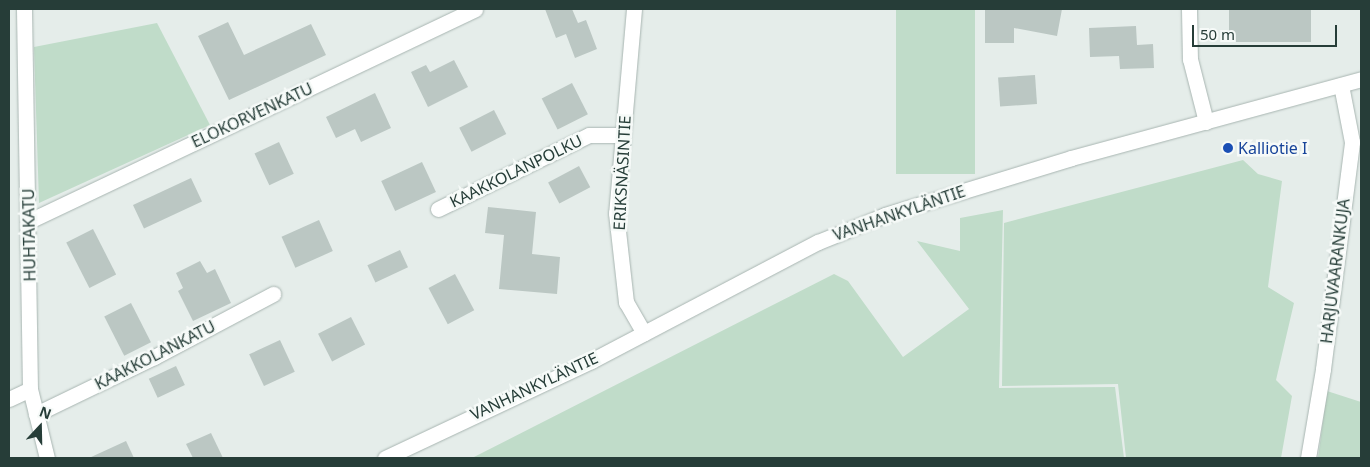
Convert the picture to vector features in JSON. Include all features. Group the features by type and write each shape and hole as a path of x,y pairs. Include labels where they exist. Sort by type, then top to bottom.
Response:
{"street":[{"name":"HUHTAKATU","path":"24,9 29,221 30,389 47,458"},
{"name":"ELOKORVENKATU","path":"29,221 475,9"},
{"name":"ERIKSNÄSINTIE","path":"634,9 616,213 620,270 626,302 644,333"},
{"path":"1189,9 1190,59 1206,122"},
{"name":"VANHANKYLÄNTIE","path":"388,458 644,333 818,242 885,215 1071,158 1361,80"},
{"name":"HARJUVAARANKUJA","path":"1308,458 1323,369 1352,142 1340,85"},
{"name":"KAAKKOLANPOLKU","path":"438,210 589,135 623,135"},
{"name":"KAAKKOLANKATU","path":"36,414 273,294"},
{"path":"9,399 30,389"}],"green space":[{"path":"896,9 975,9 975,174 896,174"},
{"path":"157,23 210,125 39,203 34,47"},
{"path":"1243,160 1258,174 1282,181 1268,287 1294,303 1276,380 1292,396 1281,458 1126,458 1118,384 1002,386 1004,223"},
{"path":"1003,210 999,388 1115,387 1124,458 472,458 834,274 848,281 903,357 969,309 917,241 960,251 960,218"},
{"path":"1327,391 1361,402 1361,458 1318,458"}],"building":[{"path":"545,9 572,9 578,23 586,20 597,49 575,58 566,34 556,38"},
{"path":"985,9 1062,9 1057,36 1014,28 1014,43 985,43"},
{"path":"1229,9 1311,9 1311,42 1229,42"},
{"path":"228,22 244,55 311,24 326,55 229,100 198,36"},
{"path":"1136,26 1137,45 1153,44 1154,68 1120,69 1119,56 1090,57 1089,28"},
{"path":"454,60 468,87 428,107 411,72 426,65 430,72"},
{"path":"1035,75 1037,104 1000,107 998,78"},
{"path":"572,83 588,114 558,130 542,98"},
{"path":"375,93 391,128 361,142 355,129 336,138 326,117"},
{"path":"494,110 506,134 472,152 459,128"},
{"path":"279,142 294,174 269,185 255,153"},
{"path":"422,162 436,192 395,211 381,181"},
{"path":"579,166 590,187 559,204 548,182"},
{"path":"191,178 202,202 144,229 133,205"},
{"path":"488,207 536,212 532,254 560,257 557,294 499,289 504,235 485,233"},
{"path":"319,220 333,251 295,268 282,237"},
{"path":"93,229 116,274 89,288 66,243"},
{"path":"400,250 408,267 375,282 367,265"},
{"path":"200,261 207,273 215,269 231,303 193,321 178,291 183,288 176,273"},
{"path":"455,274 474,310 448,324 429,288"},
{"path":"131,303 151,342 124,356 104,317"},
{"path":"351,317 365,345 332,361 318,334"},
{"path":"280,340 295,372 264,386 249,354"},
{"path":"176,366 185,385 158,398 149,379"},
{"path":"211,433 223,458 193,458 186,444"},
{"path":"126,441 134,458 89,458"}],"place":[{"name":"Kalliotie I","path":"1228,148"}]}
